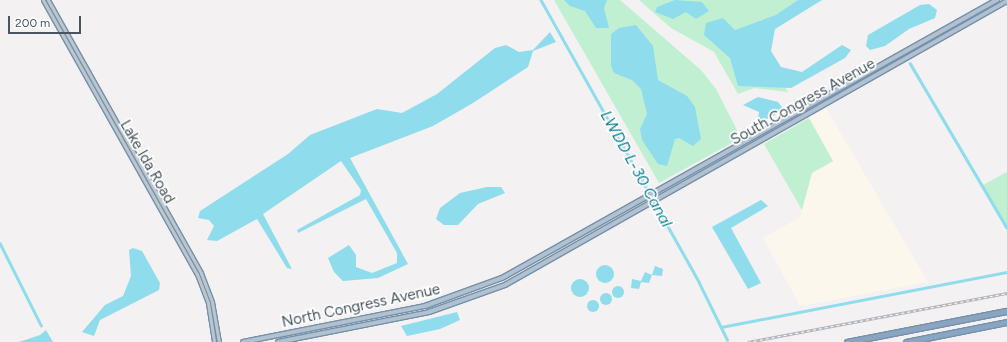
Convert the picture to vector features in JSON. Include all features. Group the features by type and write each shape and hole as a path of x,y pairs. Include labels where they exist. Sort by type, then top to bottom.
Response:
{"highway":[{"path":"847,342 1007,311"},
{"path":"906,342 1007,322"}],"main road":[{"name":"South Congress Avenue","path":"608,218 997,0"},
{"name":"South Congress Avenue","path":"612,225 658,197 1007,1"},
{"name":"North Congress Avenue","path":"243,342 408,310 456,297 502,278 608,218"},
{"name":"North Congress Avenue","path":"278,342 410,316 505,285 612,225"},
{"path":"408,310 410,316"}],"street":[{"name":"Lake Ida Road","path":"43,0 197,274 208,303 214,342"},
{"name":"Lake Ida Road","path":"48,0 170,216 206,283 218,342"},
{"path":"163,212 170,216"},
{"path":"197,274 206,283"}],"shaded area":[{"path":"826,108 928,282 800,306 763,238 800,217 812,173 833,161 809,118"}],"green space":[{"path":"554,0 620,0 701,70 716,89 741,138 659,183"},
{"path":"639,0 817,0 762,30 762,48 788,92 754,88 738,94 714,52 671,28"},
{"path":"809,118 833,161 812,173 802,210 764,144"},
{"path":"1007,172 1007,226 983,185"}],"water":[{"path":"564,0 607,0 604,8 609,28 596,28 585,11 570,6"},
{"path":"675,0 702,2 709,11 696,19 686,12 673,19 655,12 657,7"},
{"path":"798,0 822,0 775,29 771,51 781,67 802,72 842,45 851,50 845,58 791,88 738,86 730,58 704,35 706,23 723,18 735,30 776,15"},
{"path":"929,4 937,10 935,18 909,29 885,46 870,50 866,46 868,35 920,5"},
{"path":"636,25 653,46 658,80 687,96 695,107 701,139 693,146 679,138 675,139 667,166 658,164 642,140 640,129 647,114 641,89 632,80 614,73 611,66 611,34 619,28"},
{"path":"550,32 556,42 533,51 528,67 473,103 433,126 350,158 408,264 378,278 343,281 334,272 328,258 349,245 356,255 356,267 372,273 397,263 397,253 366,199 298,233 297,230 360,195 361,190 341,161 263,214 292,269 287,268 257,219 217,241 207,240 214,226 209,220 198,218 200,211 288,154 310,135 377,109 402,113 437,94 495,48 506,45 519,52 533,50"},
{"path":"758,97 778,102 784,110 757,124 759,112 743,105"},
{"path":"487,187 501,187 505,193 478,204 458,225 444,225 436,219 440,208 460,193"},
{"path":"761,200 768,206 731,228 761,283 748,289 712,227"},
{"path":"133,248 142,251 160,283 159,290 100,320 94,336 82,332 105,305 123,296 131,276 129,250"},
{"path":"601,265 609,265 614,270 612,281 609,283 601,283 596,278 596,270"},
{"path":"655,266 663,269 662,276 652,275"},
{"path":"645,272 652,275 649,283 641,282 639,289 631,288 632,279 641,281"},
{"path":"576,279 584,279 589,284 587,295 584,297 576,297 571,292 571,284"},
{"path":"616,286 620,286 624,292 620,298 616,298 612,294 612,290"},
{"path":"604,293 608,293 612,299 608,305 604,305 600,301 600,297"},
{"path":"591,300 595,300 599,306 595,312 591,312 587,308 587,304"},
{"path":"457,312 460,320 440,329 407,336 401,326"},
{"path":"46,330 53,342 19,342 40,335"}],"waterway":[{"name":"LWDD L-30 Canal","path":"541,0 699,282 727,339"},
{"path":"910,63 1007,228"},
{"path":"0,243 41,325"},
{"path":"721,327 1007,272"}],"railway":[{"path":"748,342 1007,293"}]}
